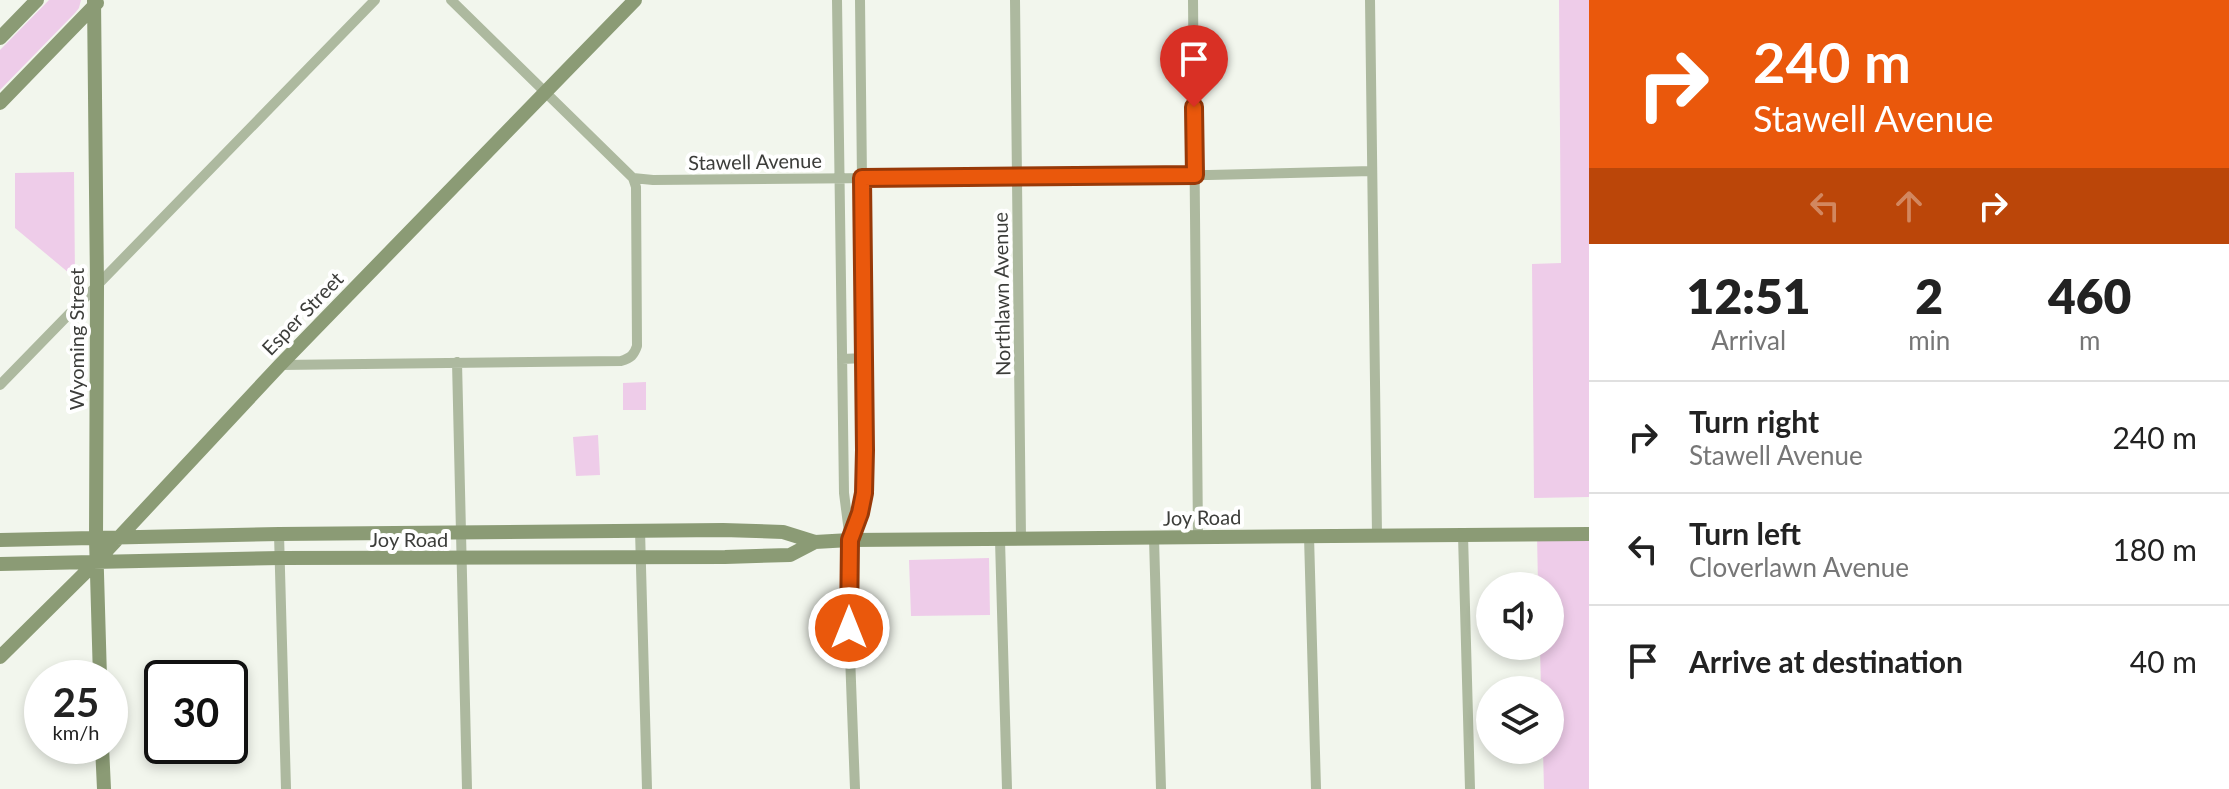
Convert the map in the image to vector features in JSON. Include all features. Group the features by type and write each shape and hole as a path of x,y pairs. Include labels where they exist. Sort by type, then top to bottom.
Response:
{"street":[{"path":"0,38 37,0"},
{"path":"0,385 375,0"},
{"path":"280,365 621,361 634,354 637,346 636,187 633,178 451,0"},
{"name":"Esper Street","path":"0,657 96,562 280,365 635,0"},
{"path":"837,0 844,493 850,540 849,628 855,789"},
{"path":"850,540 864,493 860,0"},
{"name":"Northlawn Avenue","path":"1015,0 1021,539"},
{"path":"1193,0 1198,537"},
{"path":"1370,0 1377,535"},
{"path":"0,103 96,2"},
{"name":"Wyoming Street","path":"96,2 96,562 99,660"},
{"name":"Stawell Avenue","path":"633,178 1372,171"},
{"path":"842,359 865,358"},
{"path":"457,362 467,789"},
{"path":"640,530 647,789"},
{"name":"Joy Road","path":"0,540 640,530 764,531 794,534 815,542 1589,534"},
{"path":"279,534 286,789"},
{"path":"1463,535 1470,789"},
{"path":"1309,536 1316,789"},
{"path":"163,537 163,560"},
{"path":"1154,538 1161,789"},
{"path":"34,539 34,563"},
{"path":"1000,540 1007,789"},
{"name":"Joy Road","path":"0,564 280,558 790,555 815,542"},
{"path":"103,764 104,789"}],"shaded area":[{"path":"49,0 81,0 75,13 0,90 0,50"},
{"path":"1559,0 1589,0 1589,497 1534,498 1532,264 1561,263"},
{"path":"74,172 75,278 15,228 15,173"},
{"path":"646,382 646,410 623,410 623,383"},
{"path":"598,435 600,475 576,476 573,437"},
{"path":"1537,534 1589,534 1589,789 1544,789 1543,764 1564,764 1564,676 1541,676 1540,660 1564,660 1564,572 1538,572"},
{"path":"989,558 990,615 911,616 909,560"}],"route":[{"path":"849,628 850,540 864,493 862,178 1195,175 1194,107"}]}
